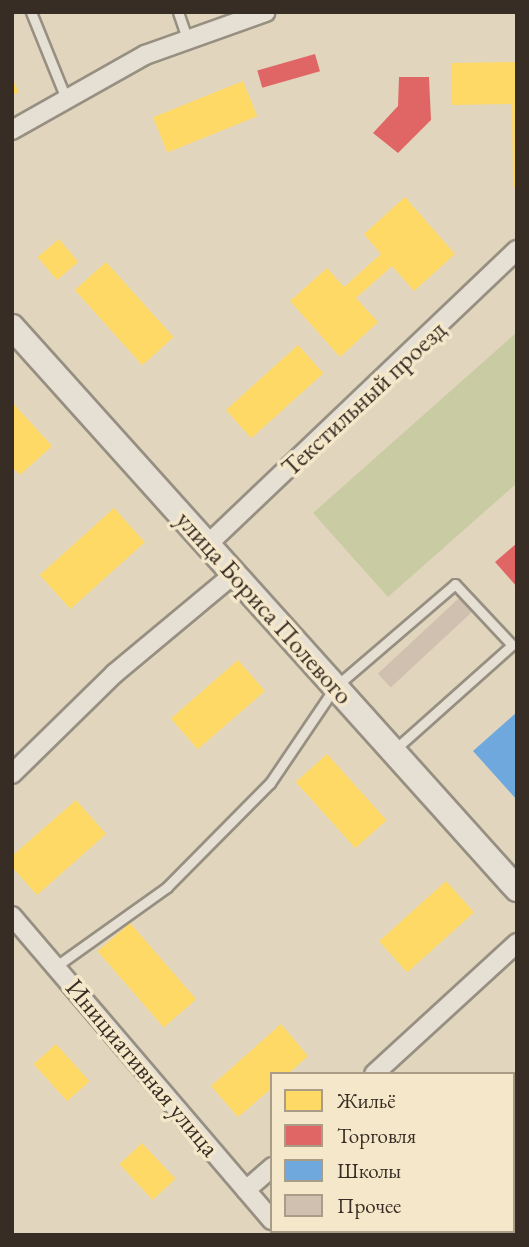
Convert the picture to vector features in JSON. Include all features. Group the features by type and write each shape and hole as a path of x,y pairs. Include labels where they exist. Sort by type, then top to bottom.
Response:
{"main road":[{"name":"улица Бориса Полевого","path":"12,327 517,889"}],"street":[{"path":"12,130 65,96 187,38 266,12"},
{"name":"Текстильный проезд","path":"207,545 517,250"},
{"path":"12,775 114,674 234,574"},
{"name":"Инициативная улица","path":"12,916 270,1218"},
{"path":"376,1072 517,943"},
{"path":"246,1190 270,1169"}],"lane":[{"path":"31,12 65,96"},
{"path":"178,12 187,38"},
{"path":"55,967 167,887 270,783 335,687 456,583 512,645 392,751"}],"green space":[{"path":"517,332 517,483 388,597 313,513"}],"building: Жильё":[{"path":"517,62 517,187 513,187 512,104 452,105 451,63"},
{"path":"12,79 19,92 12,95"},
{"path":"243,81 257,116 167,153 153,117"},
{"path":"405,197 455,254 414,291 392,266 356,298 378,322 340,357 290,301 327,268 344,287 381,254 364,234"},
{"path":"59,239 78,262 57,280 38,257"},
{"path":"106,262 174,337 142,365 75,290"},
{"path":"298,345 323,373 251,438 226,410"},
{"path":"12,402 52,446 20,475 12,467"},
{"path":"114,508 145,542 70,609 40,575"},
{"path":"238,660 265,691 198,749 171,718"},
{"path":"327,754 387,820 355,848 296,782"},
{"path":"76,800 106,834 37,895 12,867 12,856"},
{"path":"446,881 474,912 407,972 379,941"},
{"path":"130,923 196,999 164,1027 98,951"},
{"path":"281,1024 308,1056 290,1072 270,1072 270,1090 238,1117 211,1086"},
{"path":"56,1044 89,1081 67,1101 34,1064"},
{"path":"142,1143 175,1179 153,1200 119,1164"}],"building: Торговля":[{"path":"315,54 320,71 262,88 257,71"},
{"path":"399,77 429,77 431,120 398,153 373,133 398,106"},
{"path":"517,543 517,587 495,562"}],"building: Школы":[{"path":"517,712 517,800 473,751"}],"building: Прочее":[{"path":"459,598 472,612 391,688 378,674"}]}
